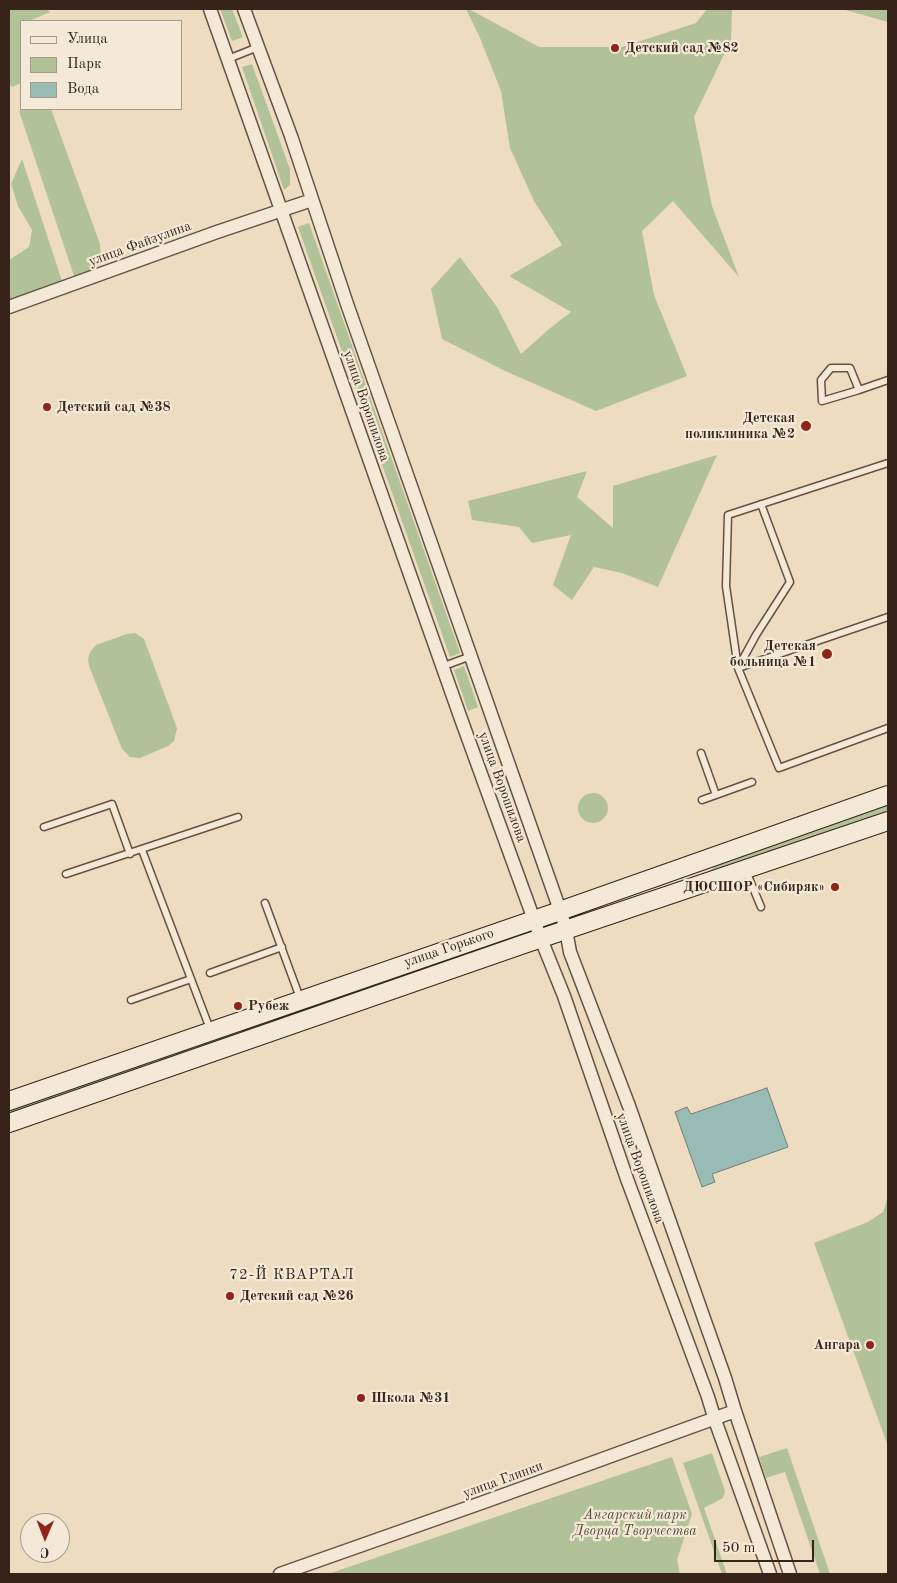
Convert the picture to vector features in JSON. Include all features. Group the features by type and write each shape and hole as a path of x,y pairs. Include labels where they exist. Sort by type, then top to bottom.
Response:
{"main road":[{"name":"улица Горького","path":"9,1101 560,911 888,794"},
{"name":"улица Горького","path":"9,1123 566,930 888,821"}],"street":[{"name":"улица Ворошилова","path":"210,9 468,737 541,939 564,996 627,1179 708,1397 770,1574"},
{"name":"улица Ворошилова","path":"244,9 291,136 347,304 560,911 570,952 629,1106 725,1378 790,1574"},
{"name":"улица Файзулина","path":"9,307 312,200"},
{"name":"улица Глинки","path":"280,1574 735,1412"}],"lane":[{"path":"228,59 258,47"},
{"path":"858,390 850,368 831,368 820,380 822,401 858,390 888,380"},
{"path":"888,463 728,515 726,586 738,668 779,768 888,728"},
{"path":"738,668 756,635 790,582 761,504"},
{"path":"738,668 888,617"},
{"path":"444,666 471,656"},
{"path":"700,752 716,795"},
{"path":"702,800 752,782"},
{"path":"44,827 112,804 130,854"},
{"path":"66,874 238,817"},
{"path":"142,850 211,1030"},
{"path":"746,870 761,907"},
{"path":"265,903 300,1000"},
{"path":"210,973 282,947"},
{"path":"131,1000 191,979"}],"green space":[{"path":"9,9 47,9 50,12 31,20 20,20 20,83 12,87 9,84"},
{"path":"220,9 232,9 243,37 232,41"},
{"path":"466,9 539,47 622,47 696,23 707,9 732,9 731,40 694,117 712,206 739,277 673,201 642,231 654,295 687,376 596,411 503,370 442,339 431,289 460,257 497,307 521,354 571,312 509,276 562,245 534,201 510,148 501,91"},
{"path":"842,9 888,9 888,22 845,10"},
{"path":"252,64 290,169 290,185 284,190 242,67"},
{"path":"51,110 100,244 101,264 75,279 19,111"},
{"path":"22,159 63,284 9,303 9,260 29,247 32,230 18,206 11,184"},
{"path":"309,223 460,653 450,657 298,227"},
{"path":"717,455 658,587 622,573 594,567 572,600 553,585 571,535 532,543 519,527 472,520 468,501 587,471 577,497 613,528 613,486"},
{"path":"135,633 144,639 177,728 174,741 168,746 140,758 130,757 122,749 89,666 88,659 90,652 96,645"},
{"path":"464,666 478,707 468,711 454,670"},
{"path":"593,793 604,797 608,808 604,819 593,823 582,819 578,808 582,797"},
{"path":"888,801 888,813 708,873 719,862"},
{"path":"507,934 510,943 241,1035 238,1027"},
{"path":"227,1032 229,1039 9,1117 9,1108"},
{"name":"Ангара","path":"888,1196 888,1446 814,1243 868,1222 883,1212"},
{"path":"787,1448 830,1574 820,1574 785,1472 766,1478 759,1457"},
{"path":"712,1453 725,1491 723,1498 704,1508 727,1574 722,1574 683,1463"},
{"name":"Ангарский парк Дворца Творчества","path":"672,1457 692,1514 677,1560 680,1574 328,1574"}],"water":[{"path":"767,1088 788,1147 712,1174 715,1182 702,1187 675,1112 687,1107 691,1114"}],"place":[{"name":"Детский сад №82","path":"615,48"},
{"name":"Детский сад №38","path":"47,407"},
{"name":"Детская поликлиника №2","path":"806,426"},
{"name":"Детская больница №1","path":"827,654"},
{"name":"ДЮСШОР «Сибиряк»","path":"835,887"},
{"name":"Рубеж","path":"238,1006"},
{"name":"Детский сад №26","path":"230,1296"},
{"name":"Ангара","path":"870,1345"},
{"name":"Школа №31","path":"361,1398"}],"district":[{"name":"72-Й КВАРТАЛ","path":"292,1275"}]}
